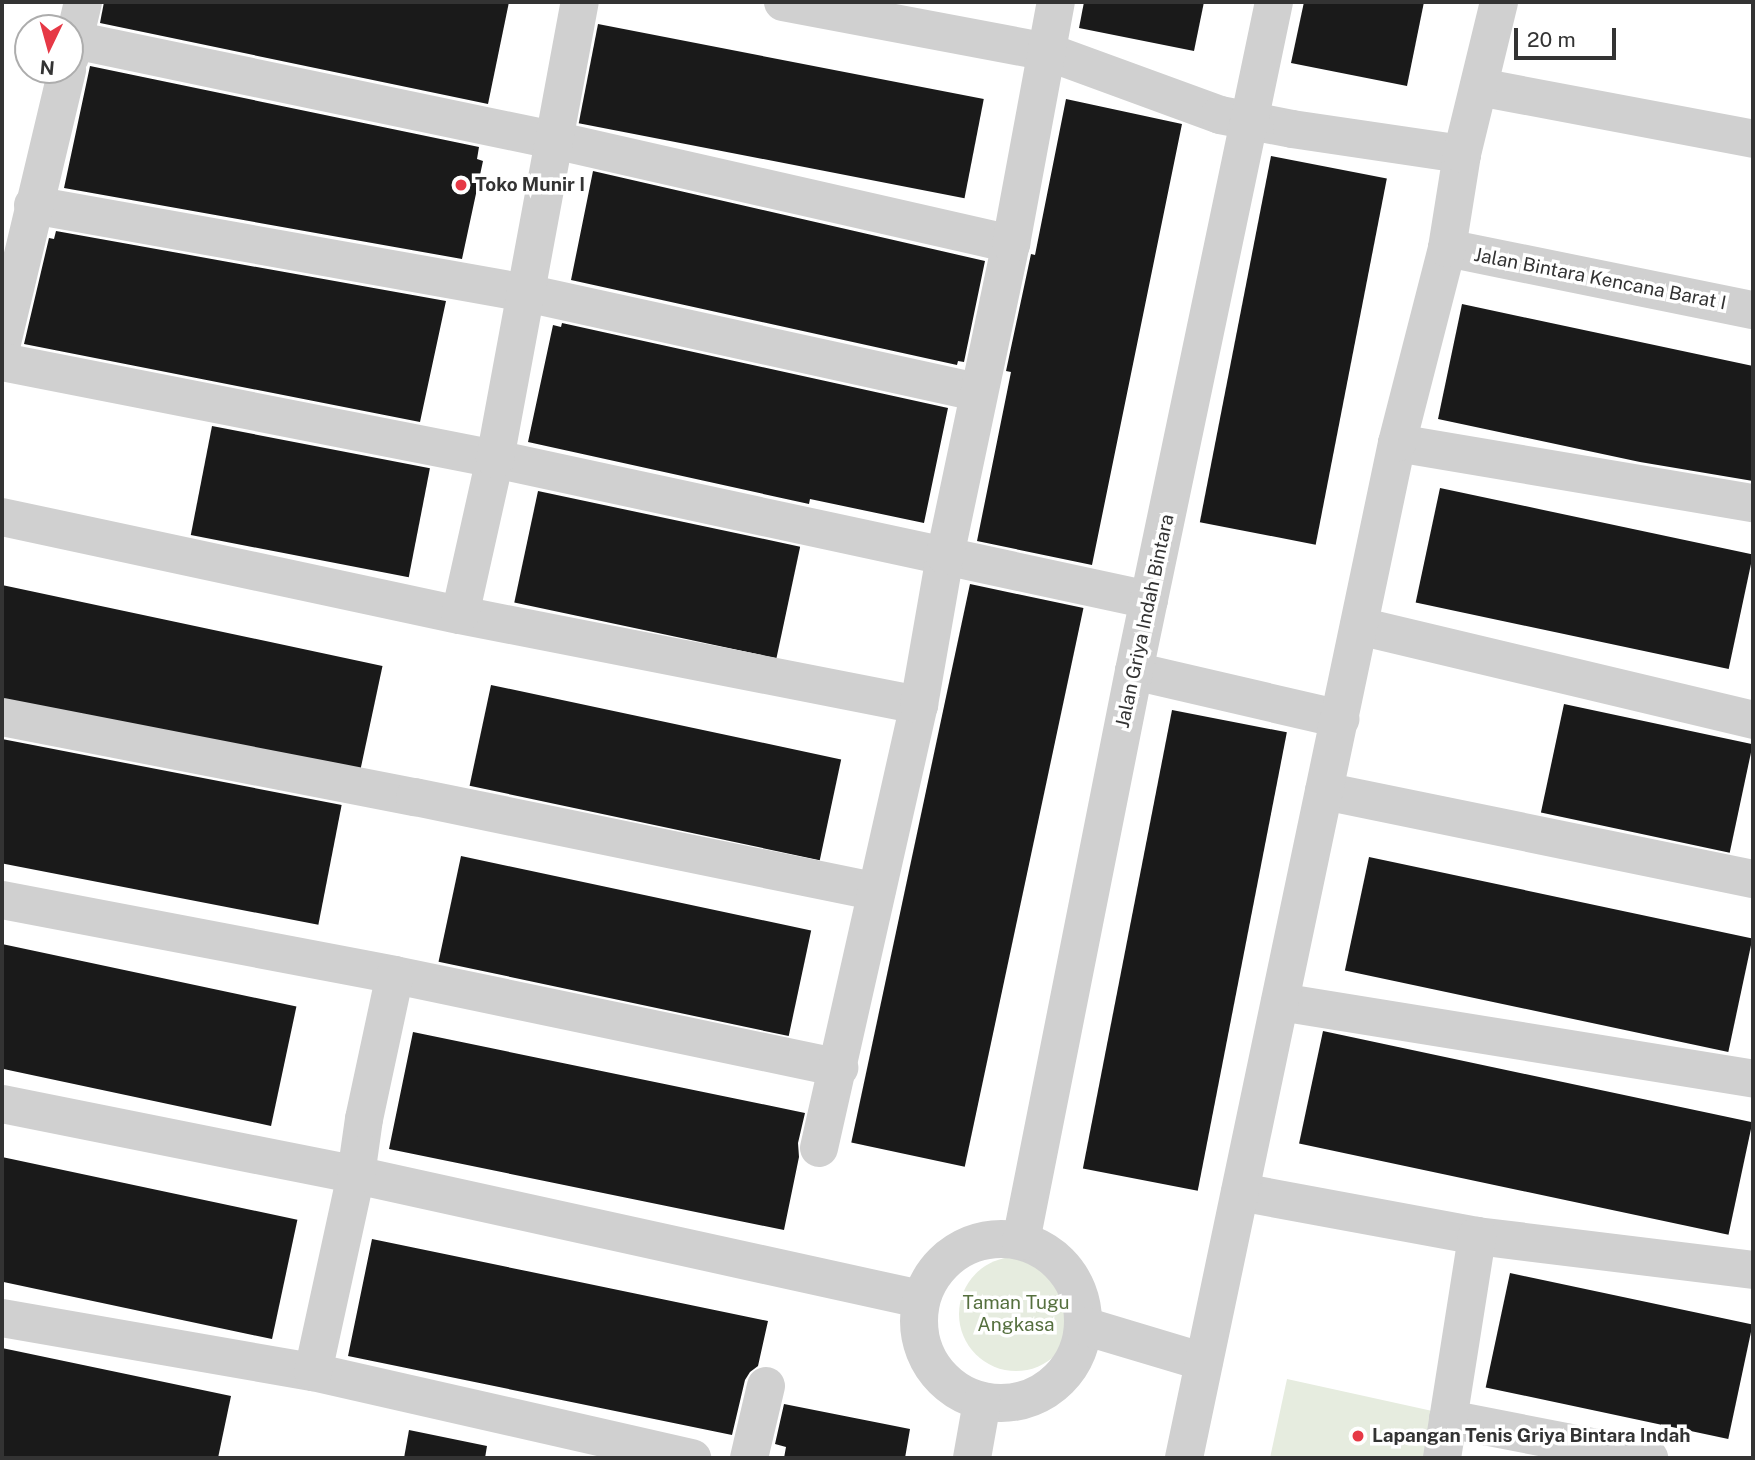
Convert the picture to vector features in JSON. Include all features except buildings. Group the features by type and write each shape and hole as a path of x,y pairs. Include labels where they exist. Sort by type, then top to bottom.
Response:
{"street":[{"path":"460,615 495,459 580,2"},
{"path":"783,2 1048,52 1220,115 1462,154"},
{"path":"819,1147 919,705 945,556 1011,244 1056,2"},
{"name":"Jalan Griya Indah Bintara","path":"1021,1241 1134,671 1274,2"},
{"path":"1184,1458 1398,443 1447,248 1462,154 1499,2"},
{"path":"84,58 554,140 1011,244"},
{"path":"2,343 63,84"},
{"path":"1479,87 1753,139"},
{"path":"33,205 526,293 978,392"},
{"name":"Jalan Bintara Kencana Barat I","path":"1447,248 1753,310"},
{"path":"2,362 495,459 1149,600"},
{"path":"1398,443 1753,503"},
{"path":"2,517 460,615 919,705"},
{"path":"1359,626 1753,720"},
{"path":"1134,671 1340,719"},
{"path":"2,717 415,797 876,892"},
{"path":"1324,791 1753,879"},
{"path":"2,900 395,975 839,1068"},
{"path":"313,1372 356,1175 364,1119 395,975"},
{"path":"1280,1002 1753,1079"},
{"path":"2,1104 356,1175 920,1299"},
{"path":"1240,1192 1477,1236 1753,1270"},
{"path":"1442,1458 1477,1236"},
{"path":"995,1239 1021,1241 1047,1253 1068,1273 1081,1298 1084,1326 1077,1354 1061,1378 1038,1395 1011,1403 982,1402 957,1392 937,1375 923,1352 918,1326 920,1299 931,1276 948,1257 970,1244 995,1239"},
{"path":"2,1318 313,1372 692,1458"},
{"path":"1084,1326 1204,1362"},
{"path":"749,1458 766,1386"},
{"path":"972,1458 982,1402"},
{"path":"1448,1419 1649,1458"}],"green space":[{"name":"Taman Tugu Angkasa","path":"1016,1257 1038,1262 1056,1274 1068,1292 1073,1314 1068,1336 1056,1354 1038,1366 1016,1371 994,1366 976,1354 964,1336 959,1314 964,1292 976,1274 994,1262"},
{"name":"Lapangan Tenis Griya Bintara Indah","path":"1287,1379 1446,1414 1436,1458 1270,1458"}],"place":[{"name":"Toko Munir I","path":"461,185"},
{"name":"Lapangan Tenis Griya Bintara Indah","path":"1358,1436"}]}
